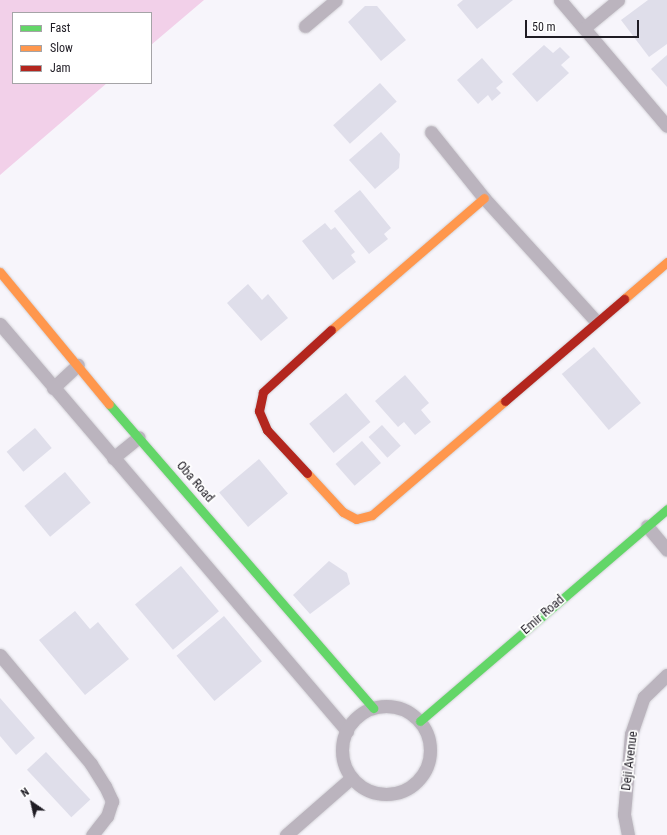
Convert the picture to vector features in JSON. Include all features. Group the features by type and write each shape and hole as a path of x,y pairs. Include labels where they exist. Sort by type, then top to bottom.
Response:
{"street":[{"path":"305,26 336,0"},
{"path":"560,0 667,126"},
{"path":"584,28 618,0"},
{"path":"431,132 484,198 596,321"},
{"path":"484,198 275,379 263,392 259,411 267,430 343,512 356,518 372,515 596,321 667,262"},
{"name":"Oba Road","path":"0,272 139,437 373,708"},
{"path":"0,324 112,458 346,731"},
{"path":"53,388 78,365"},
{"path":"112,458 139,437"},
{"name":"Emir Road","path":"420,721 667,509"},
{"path":"647,526 667,550"},
{"path":"0,655 91,764 105,786 112,801 107,816 92,835"},
{"name":"Deji Avenue","path":"628,835 624,814 631,734 644,697 667,675"},
{"path":"398,707 410,712 420,721 427,733 430,754 424,774 415,784 402,791 389,794 374,793 362,787 352,778 342,757 346,731 361,714 373,708 398,707"},
{"path":"286,835 352,778"}],"shaded area":[{"path":"0,0 204,0 152,44 152,12 12,12 12,84 106,84 0,175"}],"building":[{"path":"463,0 513,0 477,29 457,5"},
{"path":"648,0 667,0 667,44 649,57 621,20"},
{"path":"365,6 377,6 406,40 381,61 348,22"},
{"path":"544,45 553,53 560,47 570,57 561,65 569,73 537,102 512,74"},
{"path":"667,55 667,87 651,69"},
{"path":"482,58 503,82 496,88 501,93 492,101 488,95 478,104 457,80"},
{"path":"380,83 397,102 350,144 333,125"},
{"path":"381,132 400,154 399,168 375,189 349,160"},
{"path":"360,190 391,228 384,234 388,239 369,254 334,211"},
{"path":"325,223 331,230 335,227 355,252 351,255 356,262 333,280 302,241"},
{"path":"248,284 262,300 268,294 288,318 261,341 227,303"},
{"path":"594,347 641,403 609,430 562,374"},
{"path":"405,375 429,403 421,410 431,422 415,435 404,422 398,427 375,401"},
{"path":"346,393 370,422 334,453 309,424"},
{"path":"382,425 401,446 387,458 369,437"},
{"path":"35,428 52,448 23,472 7,452"},
{"path":"362,441 381,463 355,486 336,464"},
{"path":"259,459 288,493 248,527 219,492"},
{"path":"65,472 91,503 50,537 24,506"},
{"path":"329,561 347,573 350,584 310,614 293,595"},
{"path":"181,566 219,611 173,650 135,605"},
{"path":"75,611 90,629 98,622 129,659 85,695 39,640"},
{"path":"224,616 262,661 214,701 177,656"},
{"path":"0,698 35,738 16,755 0,736"},
{"path":"46,752 90,800 71,817 27,770"}],"traffic: fast":[{"path":"109,404 373,708"},
{"path":"420,721 667,509"}],"traffic: slow":[{"path":"331,330 484,198"},
{"path":"624,299 667,262"},
{"path":"0,272 109,404"},
{"path":"307,473 343,512 356,519 372,515 505,401"}],"traffic: jam":[{"path":"505,401 624,299"},
{"path":"307,473 267,430 259,411 263,392 331,330"}]}
